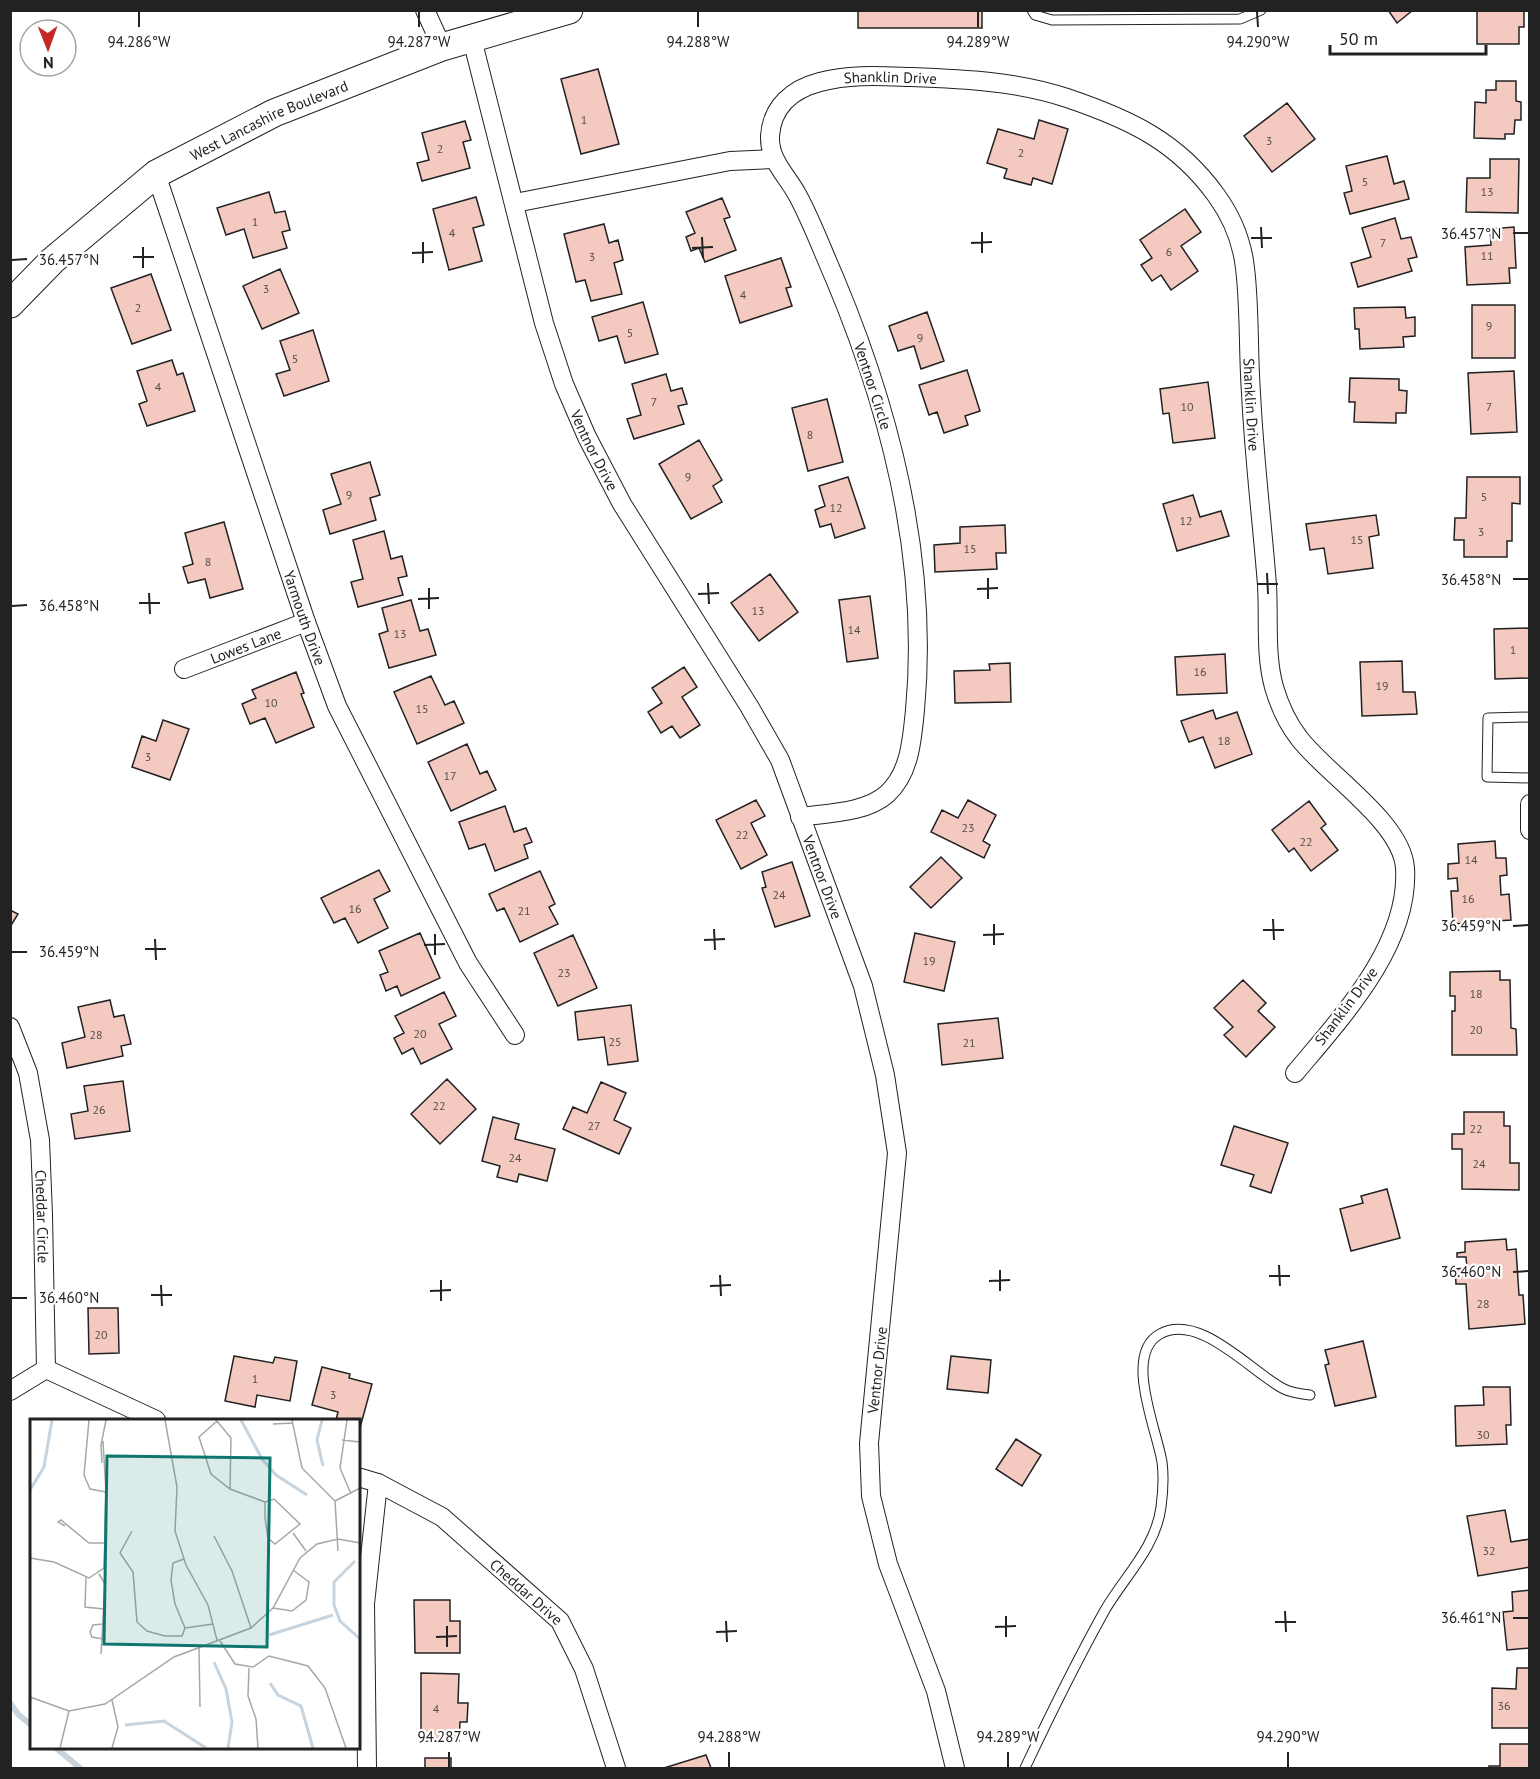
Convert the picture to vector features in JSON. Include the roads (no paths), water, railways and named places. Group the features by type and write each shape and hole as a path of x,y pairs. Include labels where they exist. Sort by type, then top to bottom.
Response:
{"main road":[{"name":"West Lancashire Boulevard","path":"10,304 52,261 156,174 274,113 442,47 569,10"}],"street":[{"path":"425,10 442,47"},
{"name":"Ventnor Drive","path":"472,39 544,323 564,384 586,437 622,504 749,706 780,760 862,986 885,1075 897,1153 869,1443 872,1496 888,1564 936,1691 955,1768"},
{"name":"Shanklin Drive","path":"773,159 770,136 776,113 784,99 802,87 854,76 965,79 1047,91 1108,112 1137,125 1163,140 1200,172 1230,215 1245,265 1251,395 1273,685 1280,705 1299,740 1381,821 1395,839 1405,863 1403,896 1394,931 1374,973 1344,1014 1295,1073"},
{"path":"514,203 730,161 773,159"},
{"name":"Ventnor Circle","path":"773,159 798,194 837,283 875,384 895,453 904,498 911,543 916,610 918,678 908,759 902,776 890,792 878,801 862,807 800,817"},
{"name":"Yarmouth Drive","path":"156,174 306,622 337,706 468,963 515,1035"},
{"name":"Lowes Lane","path":"184,669 306,622"},
{"path":"1530,804 1530,830"},
{"name":"Cheddar Circle","path":"10,1027 28,1073 40,1140 44,1215 46,1369"},
{"path":"10,1391 46,1369 154,1419"},
{"name":"Cheddar Drive","path":"360,1478 378,1483 442,1517 561,1621 584,1669 616,1768"},
{"path":"367,1768 365,1604 378,1483"}],"lane":[{"path":"1032,10 1035,15 1052,20 1240,19 1261,10"},
{"path":"1530,717 1488,718 1487,777 1530,778"},
{"path":"1024,1768 1106,1609 1149,1544 1160,1519 1162,1462 1142,1371 1143,1356 1148,1344 1161,1334 1174,1330 1190,1331 1210,1338 1248,1362 1283,1389 1310,1395"}],"waterway":[{"path":"10,1703 30,1724"},
{"path":"57,1749 80,1768"}]}
